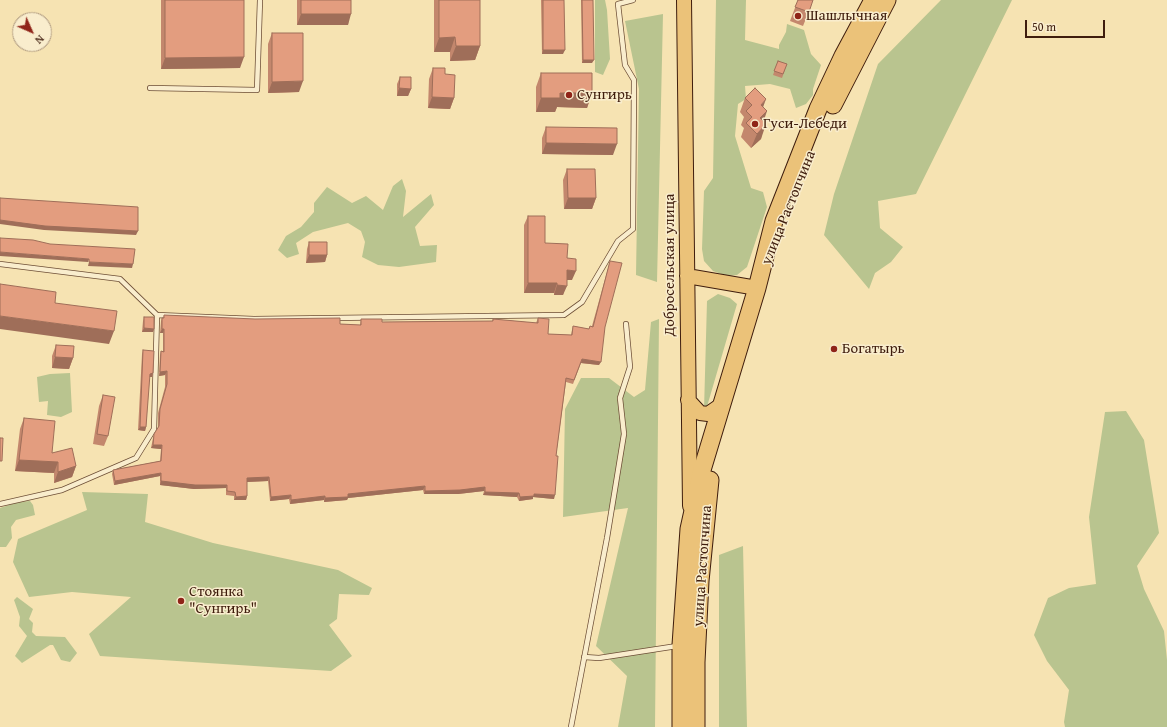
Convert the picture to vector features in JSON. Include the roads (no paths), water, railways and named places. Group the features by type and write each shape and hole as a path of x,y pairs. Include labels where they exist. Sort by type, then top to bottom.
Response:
{"highway":[{"name":"улица Растопчина","path":"681,727 681,645 689,529 702,470 757,288 774,221 799,155 843,56 873,0"},
{"name":"улица Растопчина","path":"757,288 829,113 854,61 887,0"},
{"name":"улица Растопчина","path":"696,727 696,662 700,581 709,482 721,405"}],"main road":[{"name":"Добросельская улица","path":"684,0 689,529"},
{"path":"687,276 757,288"},
{"path":"688,400 700,413 708,414 721,405"}],"lane":[{"path":"150,88 257,90 260,0"},
{"path":"0,264 120,278 157,315 254,319 564,315 582,302 618,241 633,228 634,80 625,65 618,4 633,0"},
{"path":"0,504 62,490 136,458 154,429 157,315"},
{"path":"571,727 607,538 624,434 620,398 630,366 626,324"},
{"path":"584,657 599,658 681,645"}],"place":[{"name":"Шашлычная","path":"798,16"},
{"name":"Сунгирь","path":"569,95"},
{"name":"Гуси-Лебеди","path":"755,124"},
{"name":"Богатырь","path":"834,349"},
{"name":"Стоянка \"Сунгирь\"","path":"181,601"}]}
